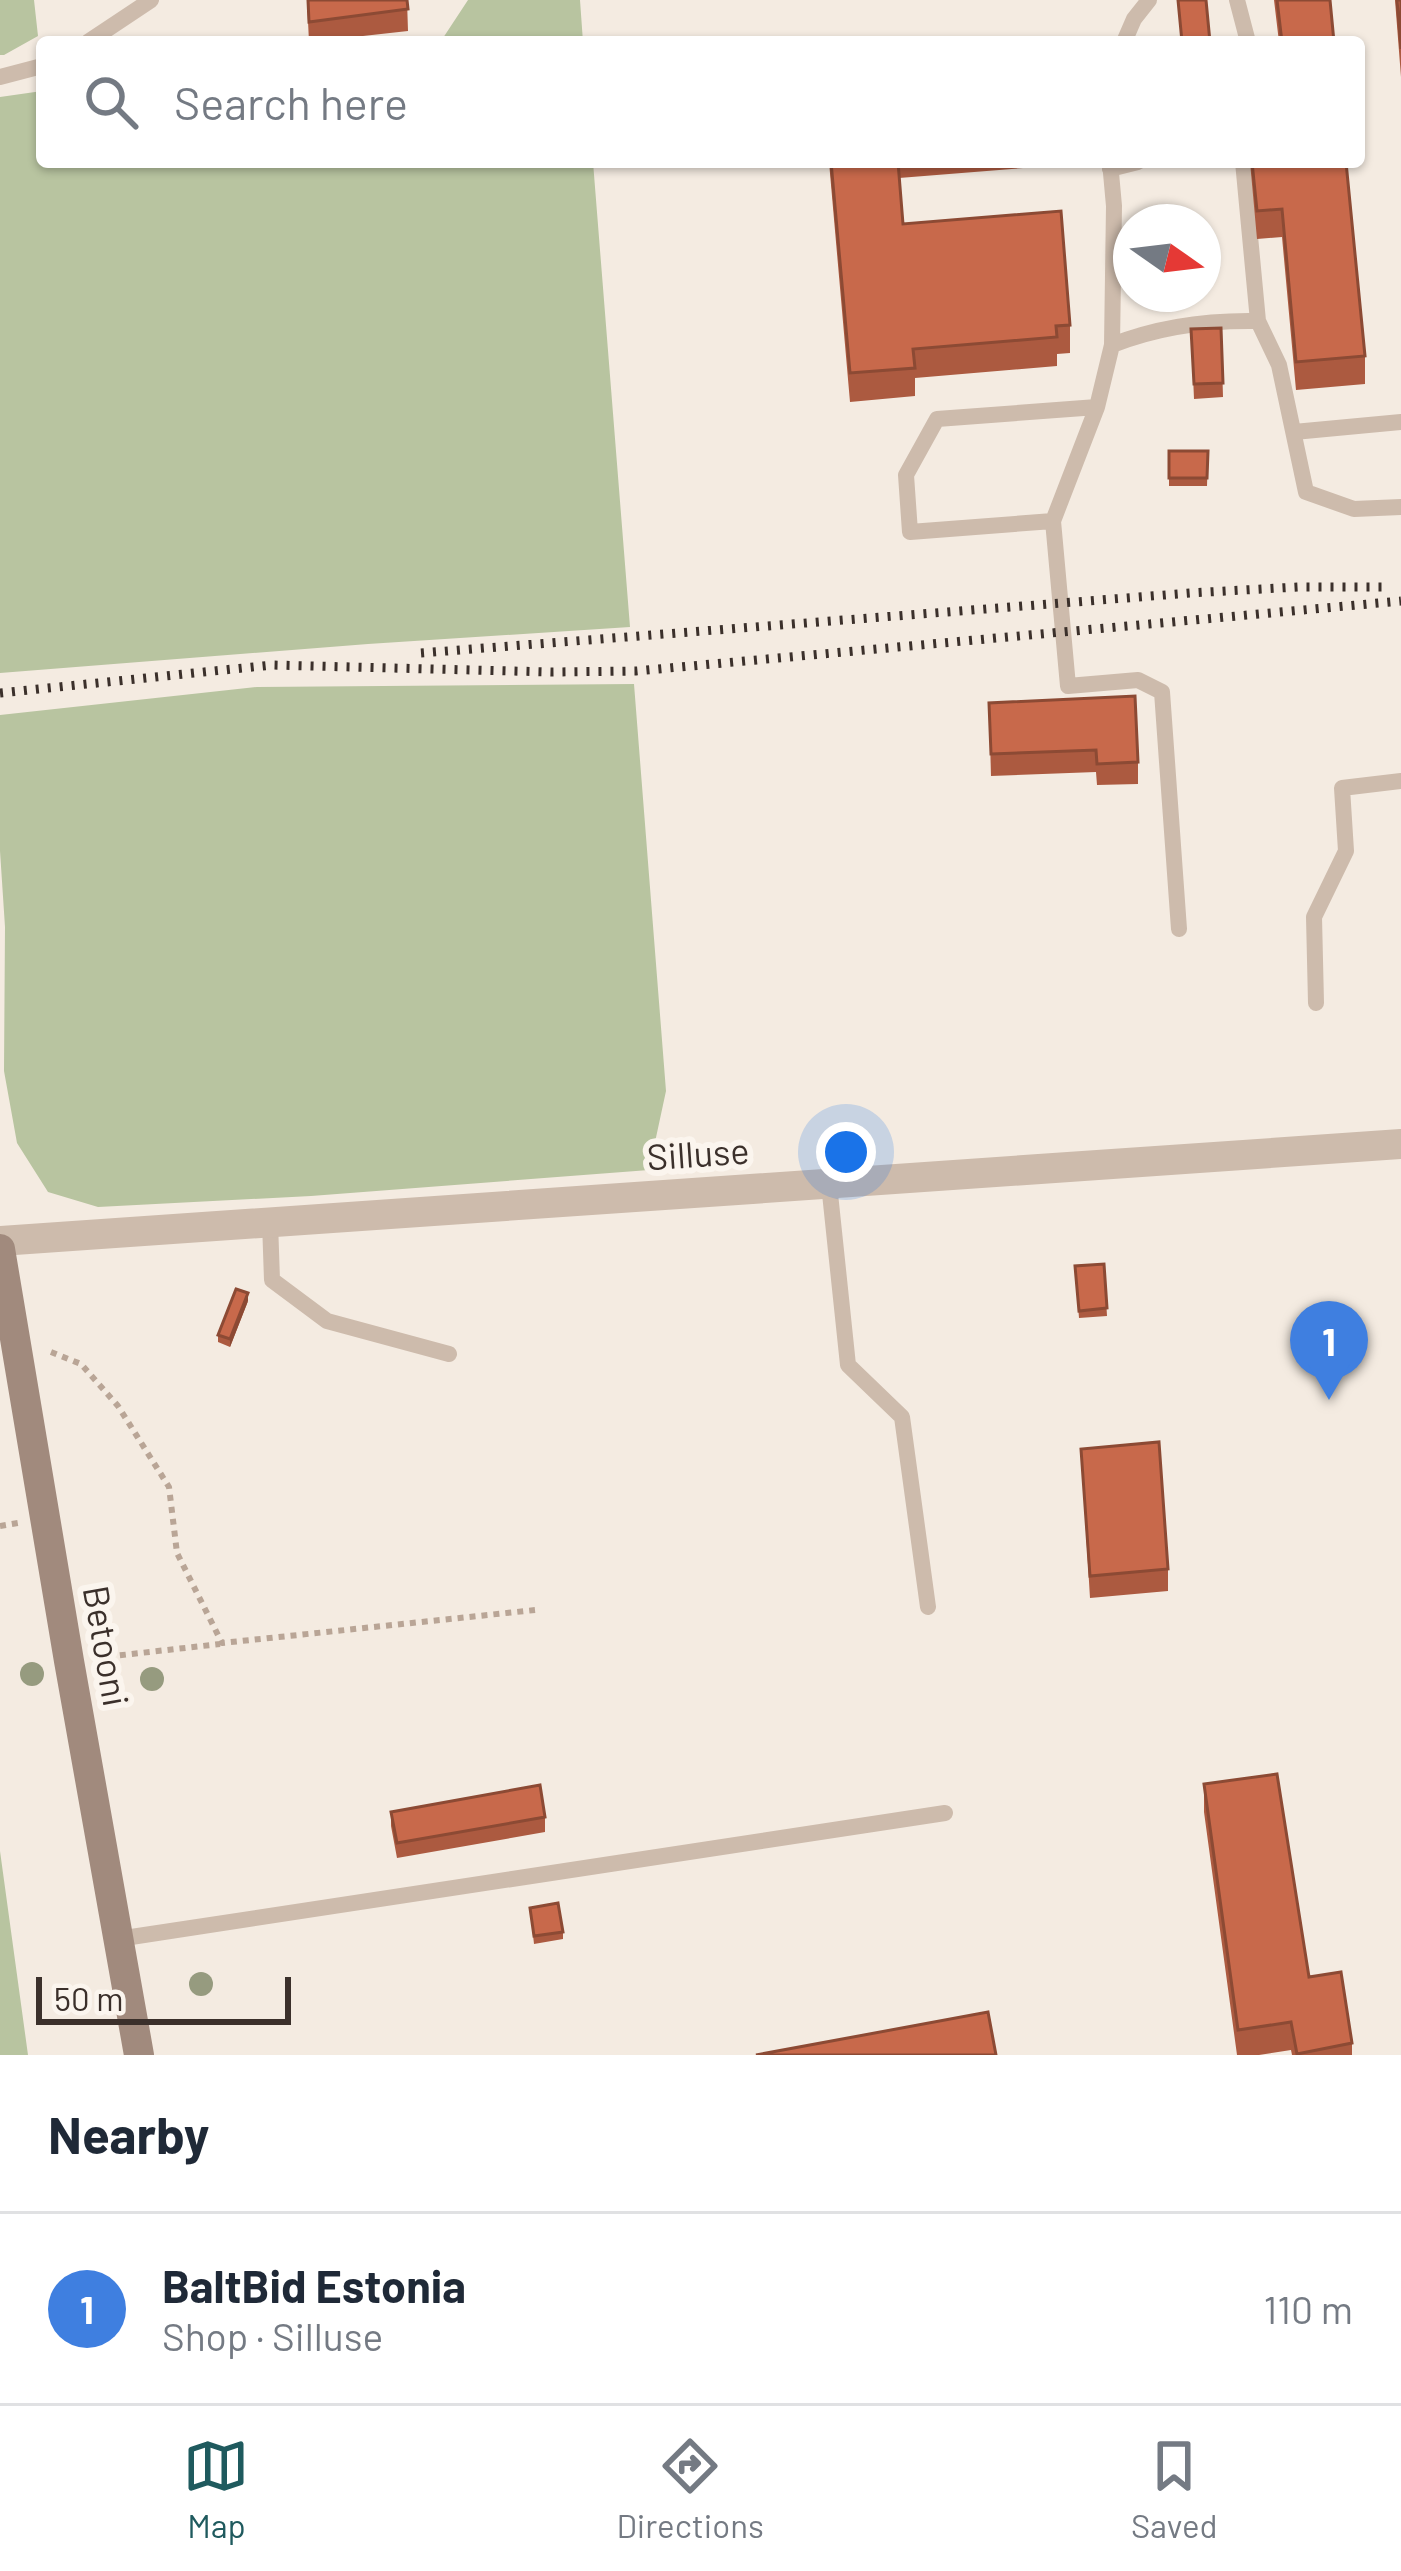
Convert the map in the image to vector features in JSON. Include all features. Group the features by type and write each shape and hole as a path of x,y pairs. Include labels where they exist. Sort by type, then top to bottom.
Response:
{"street":[{"name":"Silluse","path":"0,1245 1401,1144"},
{"name":"Betooni","path":"0,1245 139,2055"}],"lane":[{"path":"97,36 151,0"},
{"path":"1127,36 1149,0"},
{"path":"1237,0 1246,36"},
{"path":"0,77 36,68"},
{"path":"1110,168 1112,345 1097,407 1053,521 1068,686 1138,680 1162,692 1179,929"},
{"path":"1245,168 1258,321 1280,365 1306,492 1354,508 1401,507"},
{"path":"1112,345 1146,332 1214,320 1258,321"},
{"path":"1053,521 910,532 906,475 937,419 1097,407"},
{"path":"1294,432 1401,422"},
{"path":"1316,1004 1314,917 1346,851 1342,788 1401,781"},
{"path":"830,1184 848,1364 902,1417 928,1607"},
{"path":"270,1222 272,1280 327,1321 449,1354"},
{"path":"118,1939 945,1813"}],"path":[{"path":"14,1336 81,1364 118,1406 169,1487 177,1553 222,1643"},
{"path":"69,1661 536,1610"}],"green space":[{"path":"0,0 34,0 38,36 0,55"},
{"path":"468,0 580,0 583,36 444,36"},
{"path":"36,92 36,168 593,168 630,627 0,673 0,97"},
{"path":"634,684 666,1091 649,1170 98,1207 48,1192 17,1143 4,1071 0,715 257,687"},
{"path":"0,1851 28,2055 0,2055"}],"building":[{"path":"308,0 407,0 408,9 309,22"},
{"path":"1178,0 1206,0 1209,36 1181,36"},
{"path":"1277,0 1330,0 1333,36 1281,36"},
{"path":"1397,0 1401,0 1401,49"},
{"path":"832,168 898,168 903,224 1061,211 1070,325 1056,326 1057,337 913,349 915,368 850,373"},
{"path":"1253,168 1347,168 1365,356 1296,362 1282,209 1257,211"},
{"path":"1221,328 1223,383 1194,384 1191,329"},
{"path":"1169,451 1208,451 1207,478 1169,478"},
{"path":"1135,696 1138,762 1097,764 1096,750 991,754 989,703"},
{"path":"1104,1264 1107,1308 1079,1311 1075,1266"},
{"path":"236,1289 248,1293 230,1339 218,1335"},
{"path":"1159,1442 1168,1569 1090,1576 1081,1449"},
{"path":"1277,1774 1309,1977 1341,1972 1352,2043 1297,2054 1291,2022 1238,2030 1204,1784"},
{"path":"540,1785 545,1817 397,1843 391,1812"},
{"path":"558,1903 563,1932 534,1936 530,1908"},
{"path":"988,2012 996,2055 756,2055"}],"railway":[{"path":"421,653 1190,593 1385,587"},
{"path":"0,693 272,665 636,671 1401,601"}],"place":[{"name":"BaltBid Estonia","path":"1329,1400"}]}
